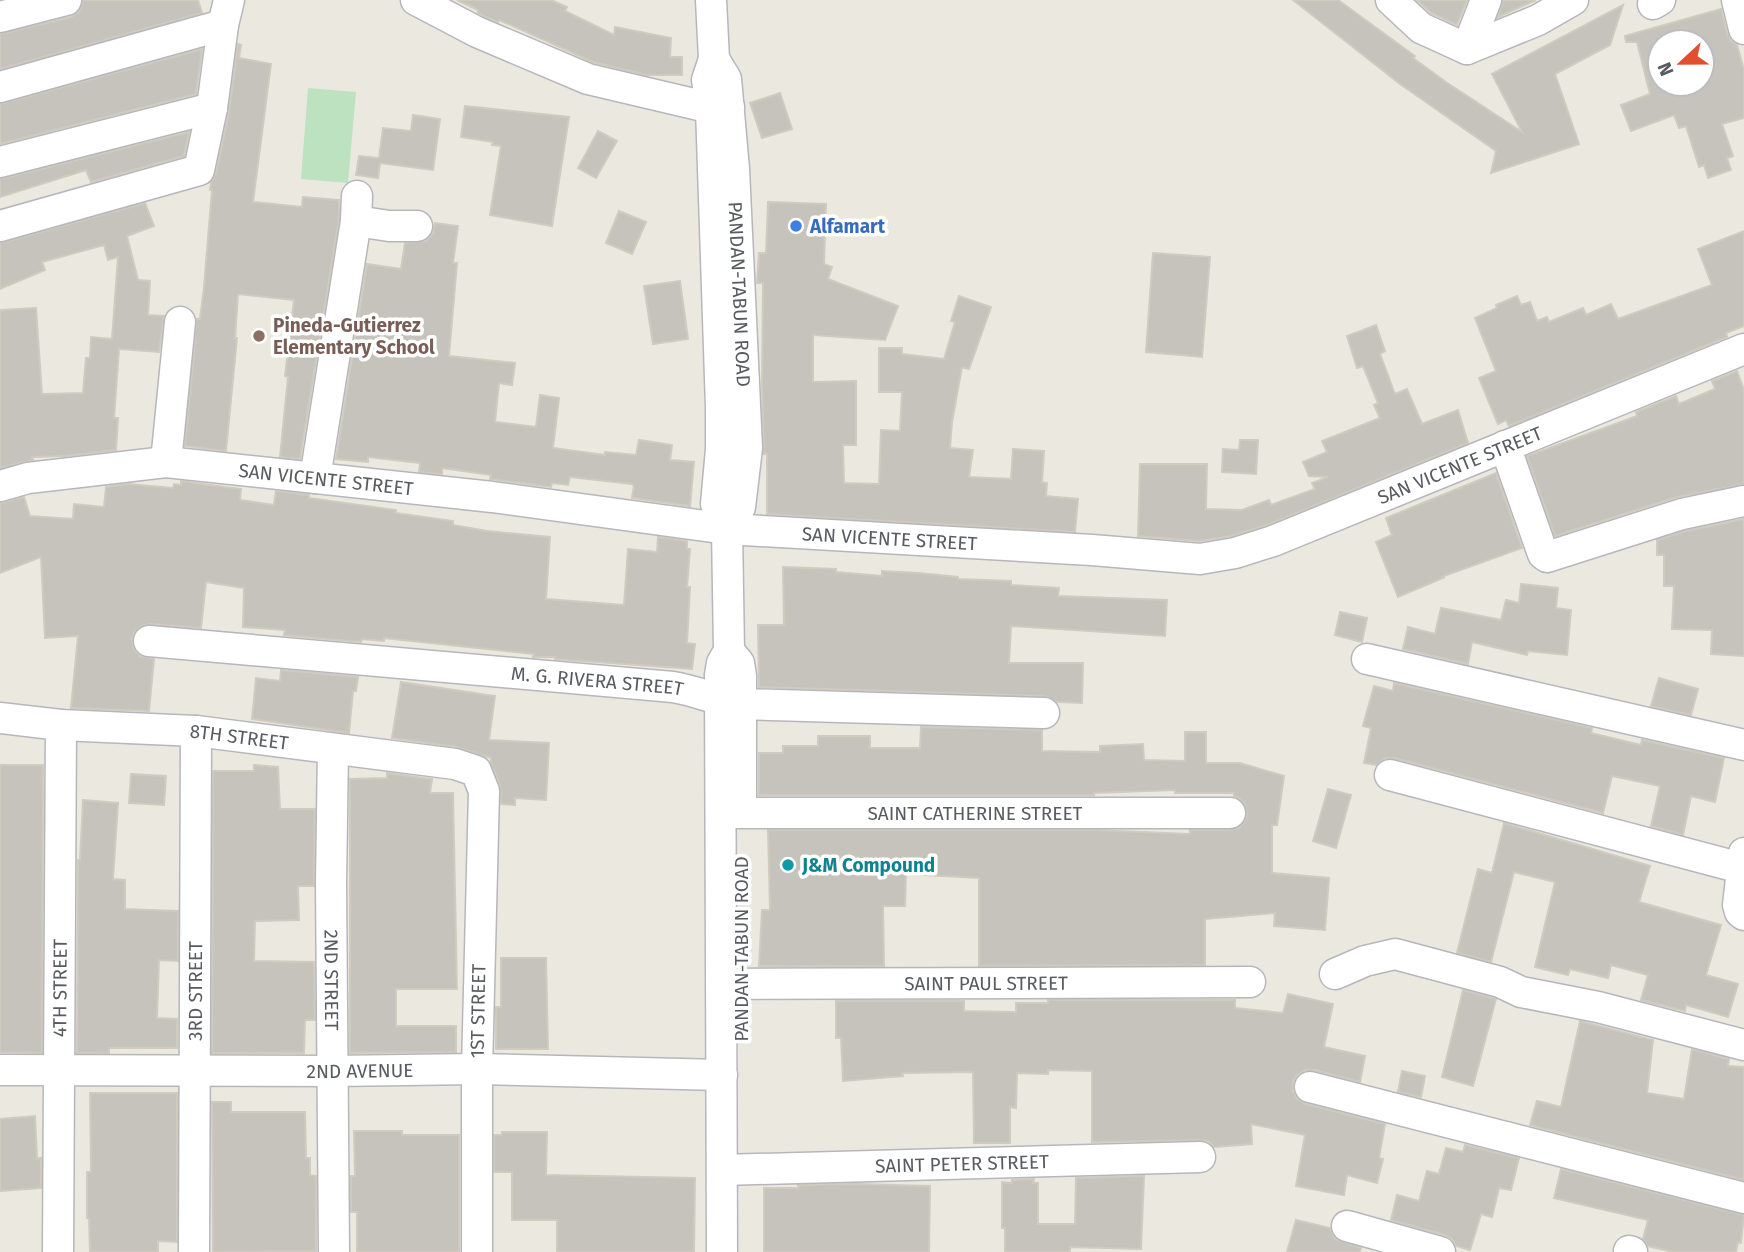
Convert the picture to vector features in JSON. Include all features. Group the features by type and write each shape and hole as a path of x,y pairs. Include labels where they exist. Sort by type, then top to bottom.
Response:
{"street":[{"path":"0,17 66,0"},
{"path":"416,0 477,32 588,79 720,108"},
{"name":"PANDAN-TABUN ROAD","path":"711,0 713,49 726,79 720,108 734,449 740,507 727,529 729,651 721,669 731,703 731,1170 722,1252"},
{"path":"1391,0 1421,28 1467,48 1538,20 1573,0"},
{"path":"1467,48 1486,0"},
{"path":"1737,0 1744,29"},
{"path":"0,87 226,13 212,108 199,170 0,226"},
{"path":"0,162 212,108"},
{"path":"315,478 356,209 389,226 417,226"},
{"path":"166,462 180,322"},
{"name":"SAN VICENTE STREET","path":"0,486 27,478 166,462 492,496 727,529 1092,550 1200,559 1235,553 1273,541 1744,349"},
{"path":"1505,446 1543,554 1547,556 1682,514 1744,501"},
{"name":"M. G. RIVERA STREET","path":"149,641 673,687 731,703 1044,713"},
{"path":"1367,659 1744,745"},
{"name":"8TH STREET","path":"0,718 196,731 455,764 476,771"},
{"name":"4TH STREET","path":"58,1252 61,724"},
{"name":"3RD STREET","path":"194,1252 196,731"},
{"name":"2ND STREET","path":"333,750 331,884 334,1252"},
{"name":"1ST STREET","path":"476,771 484,791 477,1069 477,1252"},
{"path":"1390,775 1742,860 1738,905 1744,915"},
{"name":"SAINT CATHERINE STREET","path":"731,813 1230,813"},
{"path":"1335,974 1365,961 1395,954 1500,982 1521,992 1598,1007 1744,1045"},
{"name":"SAINT PAUL STREET","path":"731,984 1250,982"},
{"name":"PANDAN-TABUN ROAD","path":"731,984 722,1075 740,1252"},
{"name":"2ND AVENUE","path":"0,1070 477,1069 722,1075"},
{"path":"1310,1087 1744,1198"},
{"name":"SAINT PETER STREET","path":"731,1170 1200,1157"},
{"path":"1347,1226 1440,1252"}],"green space":[{"path":"308,88 356,92 348,183 301,179"}],"building":[{"path":"83,0 198,0 202,13 0,69 0,34 71,17 79,12"},
{"path":"457,0 551,0 567,7 565,11 614,35 615,27 671,38 670,57 682,57 682,75 646,75 593,62 499,20 498,22 484,16 478,13 478,10"},
{"path":"1293,0 1338,0 1446,82 1522,132 1492,74 1623,5 1610,45 1555,74 1579,144 1491,173 1496,151 1400,84"},
{"path":"1417,0 1467,0 1457,25 1431,13"},
{"path":"1503,0 1536,0 1498,17"},
{"path":"1721,9 1727,33 1737,45 1744,70 1744,118 1722,124 1733,156 1727,158 1731,170 1708,178 1704,165 1699,167 1686,126 1679,128 1674,115 1631,131 1621,105 1646,96 1646,98 1716,98 1716,28 1653,28"},
{"path":"1646,30 1646,78 1637,42 1626,42 1625,36"},
{"path":"238,44 241,45 239,58 271,64 253,202 302,207 303,197 339,200 339,219 300,459 280,457 288,377 285,376 294,300 238,294 237,338 226,451 185,446 197,319 200,319 204,287 210,190 229,112"},
{"path":"202,49 196,94 0,144 0,104"},
{"path":"780,93 792,129 762,138 750,103"},
{"path":"465,106 569,117 552,226 490,215 501,146 492,145 493,142 461,137"},
{"path":"413,115 440,119 433,170 380,163 378,178 356,175 359,156 379,158 383,128 411,131"},
{"path":"598,131 617,141 596,178 578,168"},
{"path":"189,132 184,156 91,182 86,170 0,197 0,179"},
{"path":"768,202 826,204 824,264 832,267 828,279 898,306 885,340 813,335 813,382 856,381 856,445 843,445 844,483 879,484 881,430 900,431 902,392 879,392 879,348 902,348 902,354 944,359 955,322 951,321 959,296 991,307 969,369 962,367 950,448 973,450 969,477 1011,479 1013,449 1044,451 1042,482 1047,483 1046,496 1078,499 1075,532 767,514 767,454 764,454 762,386 763,283 757,283 759,253 766,253"},
{"path":"145,203 154,226 127,236 138,280 150,281 148,315 164,316 159,352 119,349 114,418 118,418 116,450 32,457 33,460 0,468 0,310 36,308 42,394 83,393 91,337 112,339 118,257 108,260 104,245 42,262 45,270 0,289 0,243"},
{"path":"619,211 646,222 632,254 606,243"},
{"path":"435,223 458,226 453,263 457,263 449,356 515,363 512,385 499,383 495,422 536,427 540,395 559,398 553,448 605,455 605,452 636,455 639,440 672,445 670,460 694,462 690,506 632,498 632,484 570,477 568,485 552,483 551,487 490,479 491,475 442,468 442,474 419,472 420,463 368,457 368,462 336,459 367,264 401,269 405,243 426,241 433,233"},
{"path":"1744,231 1744,326 1726,333 1727,337 1509,426 1506,420 1498,424 1479,378 1496,371 1475,318 1517,296 1521,305 1530,302 1537,321 1547,317 1549,322 1583,308 1586,315 1611,304 1618,319 1712,285 1698,249"},
{"path":"1153,253 1210,257 1202,357 1146,352"},
{"path":"680,281 688,339 653,344 644,286"},
{"path":"1376,325 1385,351 1380,354 1395,394 1407,389 1422,424 1458,410 1468,443 1267,525 1231,536 1199,541 1138,536 1140,464 1207,464 1206,509 1242,510 1269,500 1271,505 1315,489 1312,483 1328,477 1309,476 1303,462 1327,452 1322,441 1380,418 1374,405 1378,403 1363,366 1357,368 1347,336"},
{"path":"1737,371 1744,390 1744,484 1677,497 1555,536 1527,456 1637,416 1636,412 1676,396 1679,404 1715,389 1712,381"},
{"path":"1240,440 1258,440 1256,474 1222,472 1223,449 1239,450"},
{"path":"1496,473 1522,548 1441,577 1445,577 1398,597 1376,542 1392,535 1386,518"},
{"path":"181,481 241,489 240,500 274,505 276,491 396,510 396,513 453,521 453,525 487,531 550,537 546,599 624,605 628,549 657,552 658,537 687,541 687,549 690,549 687,587 690,587 687,643 695,644 692,669 533,657 534,654 384,638 384,641 362,639 361,642 284,635 285,630 243,627 244,588 206,582 201,628 150,624 141,626 134,632 134,649 140,656 154,659 149,711 71,708 78,636 45,638 41,557 0,573 0,503 24,497 30,516 73,519 74,504 104,507 106,487 129,484 173,488 174,484 181,485"},
{"path":"1744,519 1744,656 1711,654 1712,630 1672,629 1674,586 1664,586 1664,555 1657,555 1657,540"},
{"path":"783,567 836,569 836,572 882,576 882,571 919,573 958,579 1011,581 1011,585 1059,588 1058,596 1167,600 1165,636 1011,626 1009,663 1083,663 1082,703 1057,702 1045,696 759,687 758,625 784,625"},
{"path":"1521,584 1558,588 1556,608 1571,610 1567,655 1528,651 1527,655 1472,642 1468,664 1403,649 1408,627 1435,634 1441,608 1501,620 1506,600 1519,603"},
{"path":"1340,612 1367,618 1362,642 1335,635"},
{"path":"281,670 358,677 356,691 353,691 349,733 252,719 256,678 280,681"},
{"path":"1659,678 1698,689 1691,715 1651,706"},
{"path":"401,682 495,696 489,740 549,743 546,800 515,798 515,805 501,804 500,785 491,758 457,747 392,738"},
{"path":"1394,683 1592,728 1591,733 1641,745 1642,740 1724,758 1715,802 1691,796 1683,835 1651,826 1660,786 1612,776 1603,813 1394,758 1385,758 1376,765 1364,763 1371,728 1363,726 1374,686 1393,691"},
{"path":"921,727 1042,730 1042,751 1100,752 1100,746 1143,744 1144,760 1185,761 1185,732 1206,732 1206,763 1240,763 1284,776 1277,825 1272,825 1272,873 1329,878 1325,930 1274,926 1275,913 1205,919 1205,965 979,966 979,878 906,874 905,906 883,906 884,966 759,966 762,910 770,910 768,830 1094,830 1190,834 1190,830 1239,828 1247,814 1245,805 1234,793 1175,793 1175,790 1094,795 759,795 759,753 783,753 783,746 818,746 818,736 870,736 870,748 920,748"},
{"path":"0,765 43,765 42,1053 0,1052"},
{"path":"254,765 278,767 280,809 315,809 314,886 298,886 299,920 255,921 254,961 314,962 315,1020 305,1020 304,1053 212,1053 213,771 254,771"},
{"path":"387,773 432,779 430,793 453,793 457,989 396,989 396,1026 456,1026 456,1052 350,1053 350,779 387,778"},
{"path":"131,774 166,776 164,805 129,803"},
{"path":"1328,789 1351,795 1336,848 1313,841"},
{"path":"83,800 118,803 113,879 125,880 125,909 178,911 178,961 159,960 157,1018 177,1019 177,1048 109,1048 109,1053 77,1053 78,860"},
{"path":"1504,823 1650,866 1639,902 1721,925 1706,975 1738,984 1728,1017 1686,1005 1685,1011 1641,1000 1648,975 1611,965 1608,978 1570,969 1568,975 1535,967 1555,882 1514,872 1491,962 1457,953 1478,869 1492,873"},
{"path":"501,958 546,958 548,1049 496,1049 496,1007 501,1007"},
{"path":"1463,990 1496,999 1473,1086 1442,1077"},
{"path":"1288,994 1333,1004 1324,1047 1365,1056 1360,1082 1306,1070 1297,1075 1293,1082 1293,1091 1297,1099 1306,1104 1385,1124 1379,1158 1383,1159 1377,1183 1347,1175 1344,1195 1296,1186 1305,1135 1251,1124 1252,1144 1214,1147 1208,1141 1200,1140 1092,1142 1092,1071 1048,1070 1048,1074 1017,1073 1016,1108 1010,1107 1010,1143 974,1143 973,1072 902,1073 903,1076 843,1081 841,1038 836,1038 836,1001 964,1001 964,1011 1016,1012 1016,1003 1048,1003 1048,1000 1235,1000 1235,1008 1283,1013"},
{"path":"1580,1021 1653,1040 1647,1093 1684,1099 1692,1049 1729,1059 1728,1066 1744,1067 1744,1180 1530,1125 1537,1101 1561,1107"},
{"path":"1402,1071 1425,1076 1421,1097 1398,1092"},
{"path":"90,1093 177,1093 177,1242 158,1241 158,1252 90,1252 87,1172 91,1172"},
{"path":"212,1102 231,1102 231,1112 305,1112 306,1158 310,1158 310,1175 316,1176 316,1251 213,1252"},
{"path":"35,1116 37,1158 41,1158 41,1188 0,1191 0,1119"},
{"path":"354,1131 402,1131 402,1135 459,1135 459,1252 357,1252 357,1212 351,1212 351,1176 355,1176"},
{"path":"502,1132 547,1132 546,1175 695,1178 694,1252 557,1252 557,1220 512,1220 512,1172 494,1172 494,1135 502,1135"},
{"path":"1465,1145 1519,1158 1511,1190 1499,1188 1492,1217 1481,1214 1470,1250 1456,1246 1452,1239 1445,1235 1391,1220 1397,1195 1419,1201 1427,1171 1439,1174 1446,1148 1463,1152"},
{"path":"1561,1169 1744,1215 1741,1243 1738,1242 1736,1252 1673,1252 1648,1246 1643,1239 1648,1220 1554,1198"},
{"path":"1144,1176 1141,1249 1070,1247 1070,1252 1005,1252 1002,1182 1034,1179 1033,1183 1038,1183 1038,1224 1075,1224 1076,1178"},
{"path":"857,1184 930,1186 929,1252 764,1252 764,1188"},
{"path":"1296,1220 1330,1228 1335,1239 1361,1248 1360,1252 1287,1252"}],"place":[{"name":"Alfamart","path":"796,226"},
{"name":"Pineda-Gutierrez Elementary School","path":"259,336"},
{"name":"J&M Compound","path":"788,865"}]}
